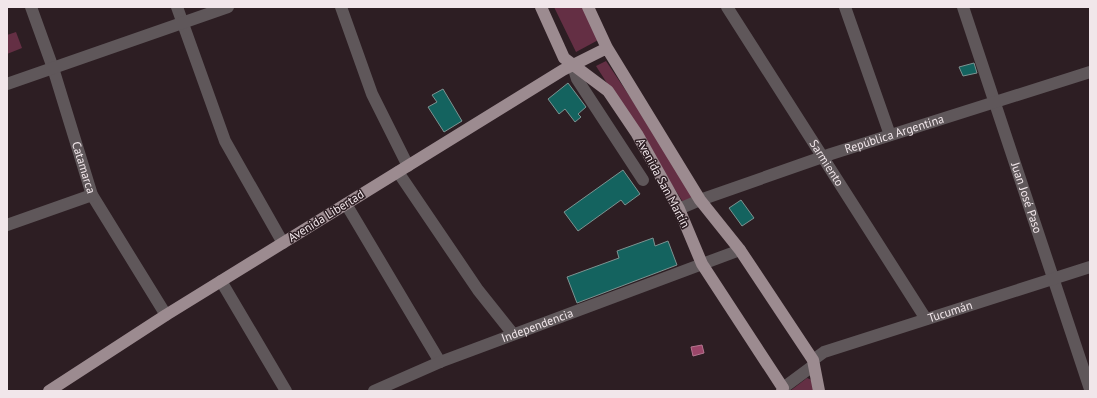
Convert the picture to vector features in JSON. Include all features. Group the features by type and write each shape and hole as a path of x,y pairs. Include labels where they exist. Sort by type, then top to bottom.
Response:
{"main road":[{"name":"Avenida San Martín","path":"541,7 564,58 608,91 638,134 679,209 702,264 782,389"},
{"name":"Avenida San Martín","path":"588,7 607,48 700,200 740,250 814,363 819,391"},
{"name":"Avenida Libertad","path":"49,391 166,315 346,204 573,66 607,48"}],"street":[{"name":"Catamarca","path":"31,7 53,68 92,195 166,315"},
{"path":"178,7 225,141 283,243"},
{"path":"7,84 228,7"},
{"path":"341,7 372,94 403,169 478,290 513,334"},
{"name":"Sarmiento","path":"727,7 926,319"},
{"path":"845,7 890,135"},
{"name":"Juan José Paso","path":"963,7 1090,389"},
{"path":"573,66 577,79 643,180"},
{"name":"República Argentina","path":"679,209 700,200 890,135 1090,72"},
{"path":"7,225 92,195"},
{"path":"346,204 440,362"},
{"name":"Independencia","path":"374,391 440,362 740,250"},
{"name":"Tucumán","path":"782,389 814,363 824,352 1090,267"},
{"path":"221,281 286,391"}],"shaded area":[{"path":"554,7 587,7 602,38 576,52"},
{"path":"16,32 22,48 7,54 7,35"},
{"path":"606,61 697,197 683,202 596,66"},
{"path":"702,345 704,353 693,356 691,347"},
{"path":"807,378 812,380 814,391 790,391"}],"building":[{"path":"974,63 977,73 963,76 959,67"},
{"path":"568,83 586,107 578,114 581,117 575,122 565,109 559,114 548,99"},
{"path":"443,89 462,121 444,132 428,107 437,102 432,95"},
{"path":"623,170 640,194 625,205 621,200 578,231 564,212"},
{"path":"741,200 754,218 742,226 729,208"},
{"path":"653,238 655,246 668,241 677,265 577,303 567,277 619,258 617,251"}]}
